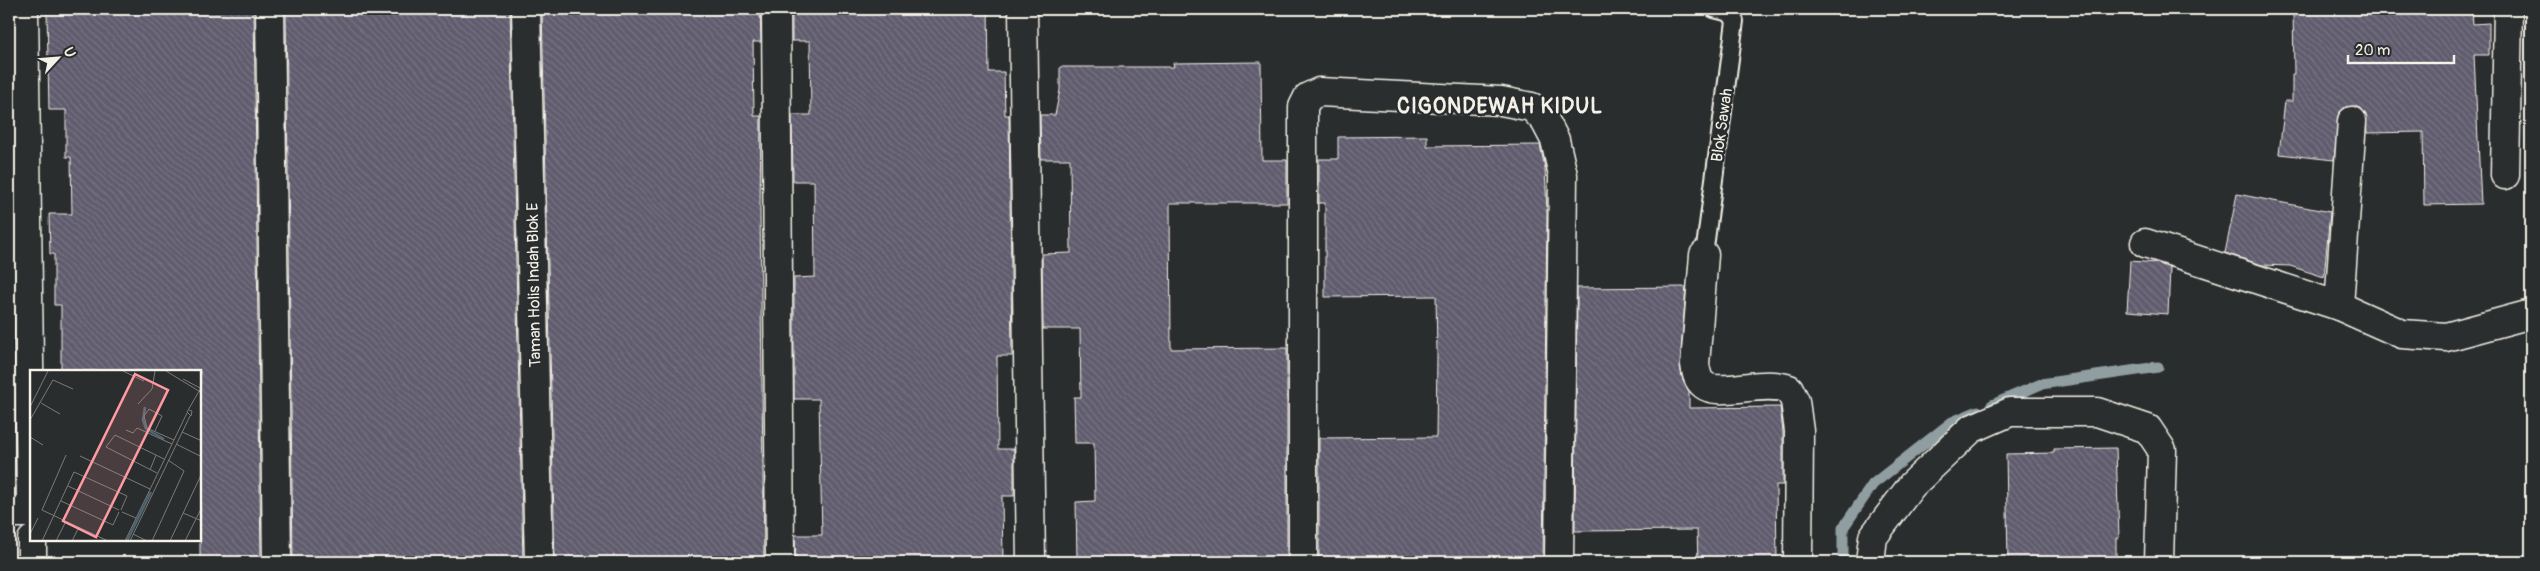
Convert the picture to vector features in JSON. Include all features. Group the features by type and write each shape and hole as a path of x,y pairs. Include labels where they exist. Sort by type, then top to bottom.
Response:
{"street":[{"path":"24,9 17,36 18,256 30,481"},
{"path":"270,9 277,562"},
{"name":"Taman Holis Indah Blok E","path":"526,9 539,562"},
{"path":"776,9 780,562"},
{"path":"1023,9 1031,562"},
{"path":"2506,175 2508,9"},
{"path":"1303,562 1302,108 1308,97 1319,92 1501,102 1532,107 1545,121 1555,140 1563,175 1559,562"},
{"path":"2339,306 2352,121"},
{"path":"2145,243 2339,306 2402,334 2446,337 2531,314"},
{"path":"1704,256 1695,364 1698,377 1704,386 1718,390 1778,384 1790,389 1795,401 1799,431 1798,562"},
{"path":"1870,562 1873,537 1912,485 1971,429 2010,412 2097,412 2148,429 2162,450 2159,562"},
{"path":"9,513 30,513"},
{"path":"32,541 32,562"}],"lane":[{"name":"Blok Sawah","path":"1704,256 1735,21 1730,12 1714,9"}],"building":[{"path":"164,9 254,9 261,562 200,562 201,370 61,370 61,305 54,305 54,254 50,254 49,214 72,214 71,157 66,157 66,110 49,110 47,12 164,11"},
{"path":"286,9 510,9 523,562 293,562"},
{"path":"542,9 760,9 761,42 753,42 754,116 761,116 760,209 764,562 555,562"},
{"path":"792,9 988,9 989,72 1004,72 1005,115 1009,115 1012,356 997,356 998,449 1014,449 1014,496 1002,496 1003,562 796,562 795,535 822,535 819,399 794,399 794,278 815,277 814,181 793,181 792,115 811,115 810,41 792,41"},
{"path":"2293,9 2472,9 2473,24 2489,23 2489,55 2474,55 2481,204 2424,205 2423,132 2367,133 2366,115 2361,108 2354,106 2345,107 2339,113 2334,160 2279,154 2285,101 2292,101 2292,74 2294,74"},
{"path":"1261,62 1262,160 1287,160 1287,203 1170,203 1171,349 1287,348 1287,562 1077,562 1076,502 1095,501 1094,443 1075,443 1074,397 1081,397 1080,329 1043,329 1042,254 1071,253 1070,159 1041,159 1040,115 1055,115 1060,90 1060,67 1174,67 1173,63"},
{"path":"1427,136 1427,146 1540,145 1545,168 1547,212 1543,562 1319,562 1319,438 1436,437 1437,355 1436,296 1325,297 1325,203 1319,203 1319,159 1338,159 1338,137"},
{"path":"2237,194 2330,212 2324,277 2290,266 2262,265 2225,253"},
{"path":"2130,261 2156,263 2170,268 2168,314 2127,311"},
{"path":"1686,287 1680,366 1683,381 1689,392 1689,408 1780,407 1783,432 1783,485 1776,485 1777,562 1698,562 1697,530 1575,531 1577,288"},
{"path":"2116,448 2119,538 2116,538 2116,562 2008,562 2006,454 2054,453 2054,449"}],"waterway":[{"path":"1992,405 2041,384 2158,367"},
{"path":"1843,562 1843,528 1873,484 1952,422 1978,411"}],"district":[{"name":"CIGONDEWAH KIDUL","path":"1500,106"}]}
